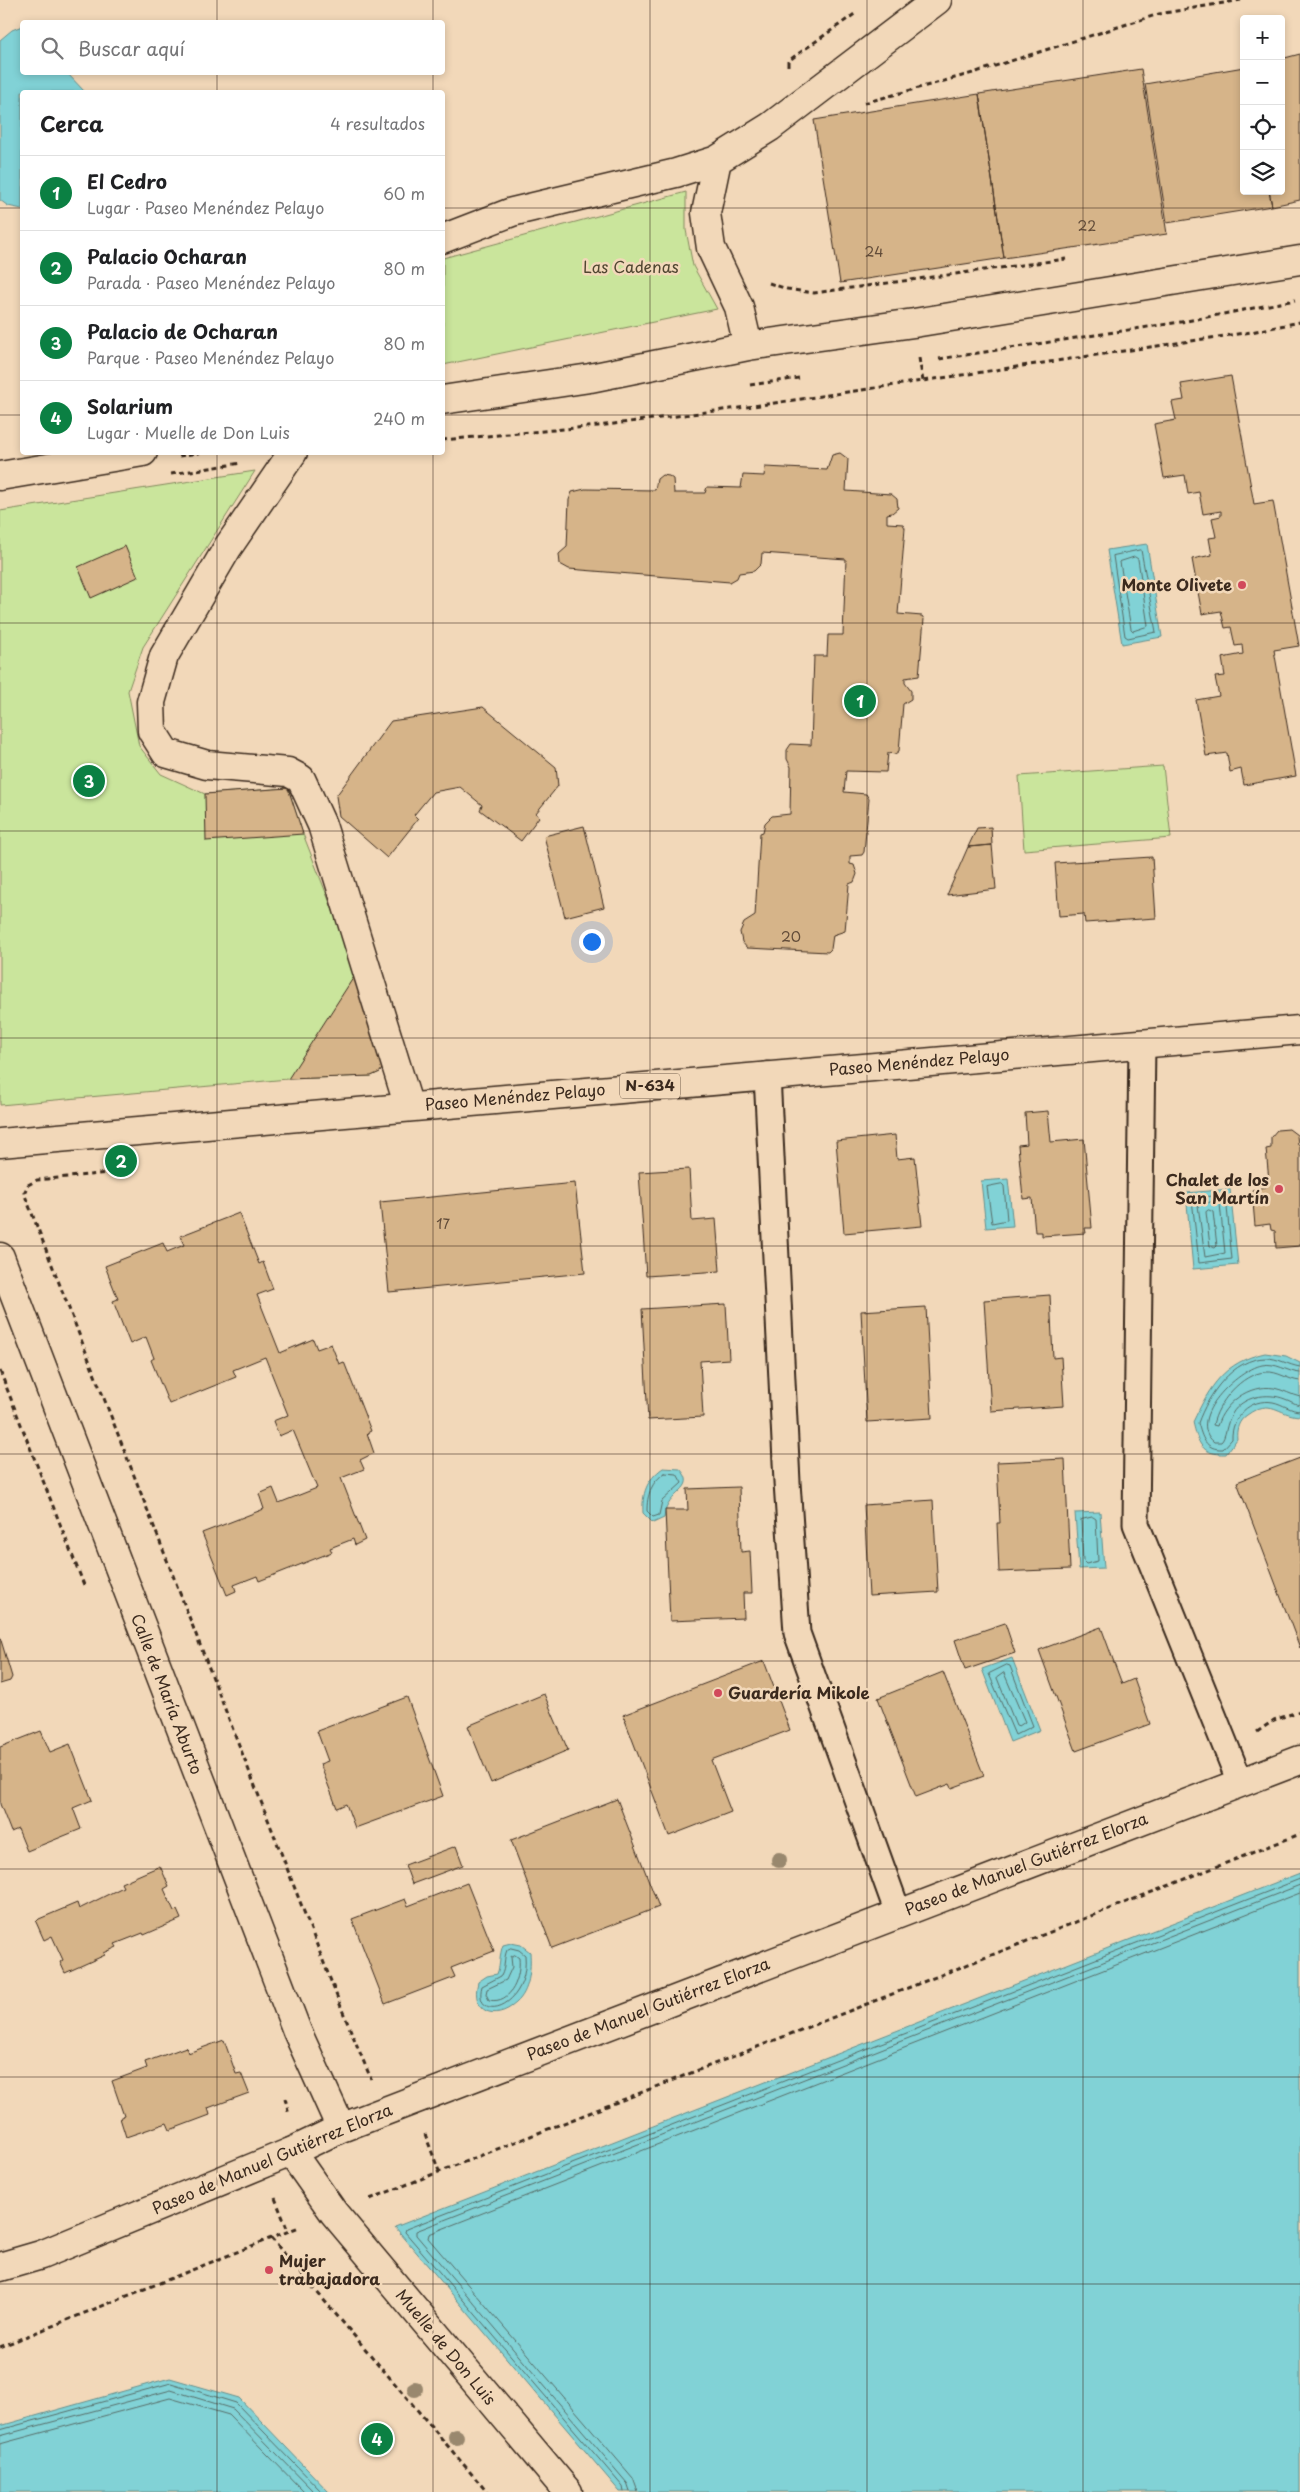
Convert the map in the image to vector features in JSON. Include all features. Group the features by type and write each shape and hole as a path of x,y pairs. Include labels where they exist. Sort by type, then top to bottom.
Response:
{"main road":[{"path":"445,238 512,212 676,173 717,160 770,126 938,0"},
{"path":"717,160 706,212 711,248 739,307 748,346"},
{"path":"445,400 590,378 748,346 991,310 1300,260"},
{"path":"0,476 124,455"},
{"path":"291,455 228,548 164,656 151,702 152,731 166,753 207,765 288,772 302,779 322,825 409,1107"},
{"name":"Paseo Menéndez Pelayo","path":"0,1143 1300,1030"},
{"name":"Calle de María Aburto","path":"0,1257 296,2031 341,2128"},
{"name":"Paseo de Manuel Gutiérrez Elorza","path":"0,2267 41,2255 291,2152 341,2128 1300,1760"},
{"name":"Muelle de Don Luis","path":"291,2152 334,2213 568,2492"}],"lane":[{"path":"1142,1043 1136,1524 1240,1782"},
{"path":"766,1075 787,1482 797,1633 898,1913"}],"path":[{"path":"860,104 973,73 1159,14 1241,0"},
{"path":"788,69 788,61 858,11"},
{"path":"760,280 787,289 814,293 1074,258"},
{"path":"445,440 598,426 754,406 1242,333 1300,322"},
{"path":"136,1170 37,1180 28,1185 24,1193 343,2012 370,2078 376,2080"},
{"path":"0,1371 87,1592"},
{"path":"1229,1752 1274,1720 1300,1711"},
{"path":"0,2346 270,2238 1300,1834"},
{"path":"283,2093 289,2110 288,2120"},
{"path":"270,2238 487,2492"}],"green space":[{"name":"Las Cadenas","path":"686,192 686,230 693,266 717,309 445,365 445,257"},
{"path":"255,471 143,647 128,691 139,746 161,774 205,794 288,788 303,834 357,972 380,1072 371,1076 288,1079 0,1105 0,511"},
{"path":"1163,766 1171,838 1024,850 1019,776"}],"water":[{"path":"20,27 20,75 69,75 83,90 20,90 20,209 8,206 0,200 0,40 12,30"},
{"path":"1147,544 1162,637 1122,644 1107,550"},
{"path":"1008,1179 1013,1226 986,1228 981,1181"},
{"path":"1230,1189 1238,1265 1193,1269 1186,1193"},
{"path":"1265,1353 1286,1356 1300,1363 1300,1416 1274,1408 1263,1407 1247,1415 1242,1420 1237,1429 1237,1439 1226,1454 1218,1454 1206,1450 1199,1442 1193,1422 1212,1387 1229,1369 1251,1357"},
{"path":"663,1468 680,1469 685,1476 686,1482 670,1501 664,1518 653,1523 643,1513 644,1494 653,1477"},
{"path":"1100,1512 1104,1568 1079,1569 1075,1513"},
{"path":"1012,1658 1040,1730 1010,1742 982,1669"},
{"path":"1300,1873 1300,2492 620,2492 395,2227"},
{"path":"511,1943 521,1945 530,1952 530,1972 527,1986 521,1998 508,2009 493,2013 486,2011 478,2001 476,1992 478,1982 487,1976 497,1974 503,1945"},
{"path":"170,2378 239,2398 329,2492 0,2492 0,2426"}],"building":[{"path":"1300,54 1300,200 1272,206 1270,195 1285,195 1285,58"},
{"path":"1240,68 1240,195 1270,195 1272,206 1167,223 1145,84"},
{"path":"1141,69 1167,234 1004,258 979,94"},
{"path":"979,94 1004,258 840,283 814,120"},
{"name":"Monte Olivete","path":"1231,376 1254,504 1273,501 1299,646 1274,650 1296,776 1244,785 1241,769 1230,772 1227,753 1206,756 1196,700 1219,696 1215,677 1225,676 1222,658 1243,654 1242,645 1235,646 1231,627 1225,628 1221,611 1202,614 1192,559 1212,555 1209,538 1216,537 1212,518 1221,516 1221,511 1203,514 1199,492 1188,494 1185,475 1164,478 1154,424 1176,420 1172,402 1184,400 1181,384"},
{"path":"840,453 848,459 846,491 891,494 897,499 898,508 892,513 887,514 887,523 903,524 905,528 898,614 922,616 924,619 919,676 905,678 905,683 911,691 911,699 903,704 899,751 895,754 888,753 886,772 846,771 844,792 866,794 869,799 864,852 862,855 850,856 850,864 854,865 857,874 854,882 849,884 845,931 833,935 831,949 828,952 747,948 742,942 740,932 744,923 755,916 760,833 763,832 765,823 772,816 790,814 791,767 787,759 787,750 791,744 811,745 814,656 827,656 828,635 843,635 846,559 762,553 761,564 754,571 739,573 737,578 730,582 569,569 560,564 559,554 567,547 569,500 572,492 585,489 655,490 657,479 662,475 673,479 674,493 705,493 707,487 741,488 743,475 764,476 765,467 827,470 832,455"},
{"path":"125,546 138,577 91,598 78,567"},
{"path":"483,707 556,767 558,786 536,813 539,817 521,841 480,810 482,805 460,787 433,792 414,815 418,819 387,858 339,816 336,796 391,721"},
{"path":"288,788 303,834 206,841 205,794"},
{"path":"584,826 604,907 565,917 544,836"},
{"path":"991,827 992,845 968,847 977,828"},
{"path":"992,845 996,889 947,895 968,847"},
{"path":"1152,857 1156,918 1085,923 1084,914 1059,916 1055,863"},
{"path":"357,972 386,1062 380,1072 371,1076 288,1079"},
{"path":"1048,1111 1051,1142 1084,1139 1092,1228 1085,1228 1086,1233 1042,1236 1042,1232 1035,1232 1032,1198 1023,1199 1018,1145 1027,1144 1025,1113"},
{"name":"Chalet de los San Martín","path":"1289,1129 1297,1135 1298,1145 1300,1145 1300,1246 1276,1248 1275,1231 1271,1230 1270,1224 1255,1226 1252,1190 1266,1187 1265,1182 1269,1181 1266,1149 1271,1148 1271,1137 1277,1130"},
{"path":"895,1135 897,1159 915,1157 922,1226 844,1233 836,1141"},
{"path":"689,1169 692,1221 716,1219 720,1271 646,1276 639,1172"},
{"path":"575,1183 585,1273 389,1292 380,1202"},
{"path":"239,1213 259,1264 263,1262 273,1289 257,1295 280,1353 313,1339 317,1349 331,1344 339,1364 344,1362 371,1431 367,1433 374,1453 360,1460 364,1469 341,1478 365,1540 355,1545 353,1539 330,1548 332,1552 259,1581 257,1576 234,1585 236,1591 227,1595 202,1533 264,1509 259,1494 273,1488 279,1503 317,1488 293,1430 279,1436 273,1421 288,1415 265,1357 233,1370 236,1377 169,1404 151,1360 154,1358 146,1337 130,1344 113,1301 118,1299 105,1266 163,1243 167,1252 184,1245 180,1236"},
{"path":"1050,1295 1053,1358 1061,1357 1064,1406 991,1411 984,1300"},
{"path":"726,1304 729,1359 700,1361 703,1417 648,1420 642,1309"},
{"path":"926,1307 932,1418 867,1422 861,1311"},
{"path":"1300,1458 1300,1648 1237,1482"},
{"path":"1065,1459 1070,1569 999,1572 997,1523 1000,1523 997,1462"},
{"path":"739,1487 741,1552 750,1551 752,1593 743,1593 744,1618 670,1621 665,1510 688,1510 687,1489"},
{"path":"933,1500 938,1592 869,1596 864,1505"},
{"path":"1005,1623 1015,1653 965,1670 955,1640"},
{"path":"1101,1627 1122,1684 1134,1679 1150,1724 1076,1751 1039,1650"},
{"path":"0,1637 12,1677 10,1681 0,1684"},
{"path":"764,1661 790,1730 711,1760 731,1812 669,1836 623,1715"},
{"path":"943,1672 984,1776 952,1788 950,1784 916,1797 878,1698"},
{"path":"544,1694 568,1750 491,1783 468,1726"},
{"path":"407,1697 443,1796 355,1828 346,1804 337,1808 320,1764 328,1761 317,1731"},
{"path":"41,1731 50,1752 70,1744 92,1800 73,1808 81,1829 27,1851 18,1829 11,1832 0,1804 0,1747"},
{"path":"617,1799 659,1907 552,1948 511,1840"},
{"path":"456,1846 463,1865 412,1884 405,1865"},
{"path":"160,1866 169,1886 164,1889 174,1911 177,1910 181,1919 144,1935 143,1933 115,1944 117,1947 104,1953 105,1955 65,1973 60,1962 63,1960 52,1936 44,1940 36,1922 77,1903 79,1909 123,1887 121,1883"},
{"path":"467,1883 494,1951 451,1968 455,1977 385,2004 352,1919 405,1899 408,1906"},
{"path":"224,2040 236,2074 241,2073 249,2093 208,2108 210,2115 170,2130 167,2123 126,2137 120,2118 124,2116 112,2081 147,2068 145,2062 186,2047 188,2053"}],"place":[{"name":"Monte Olivete","path":"1242,585"},
{"name":"El Cedro","path":"860,701"},
{"name":"Palacio de Ocharan","path":"89,781"},
{"name":"Palacio Ocharan","path":"121,1161"},
{"name":"Chalet de los San Martín","path":"1279,1189"},
{"name":"Guardería Mikole","path":"718,1693"},
{"name":"Mujer trabajadora","path":"269,2270"},
{"name":"Solarium","path":"377,2439"}]}
